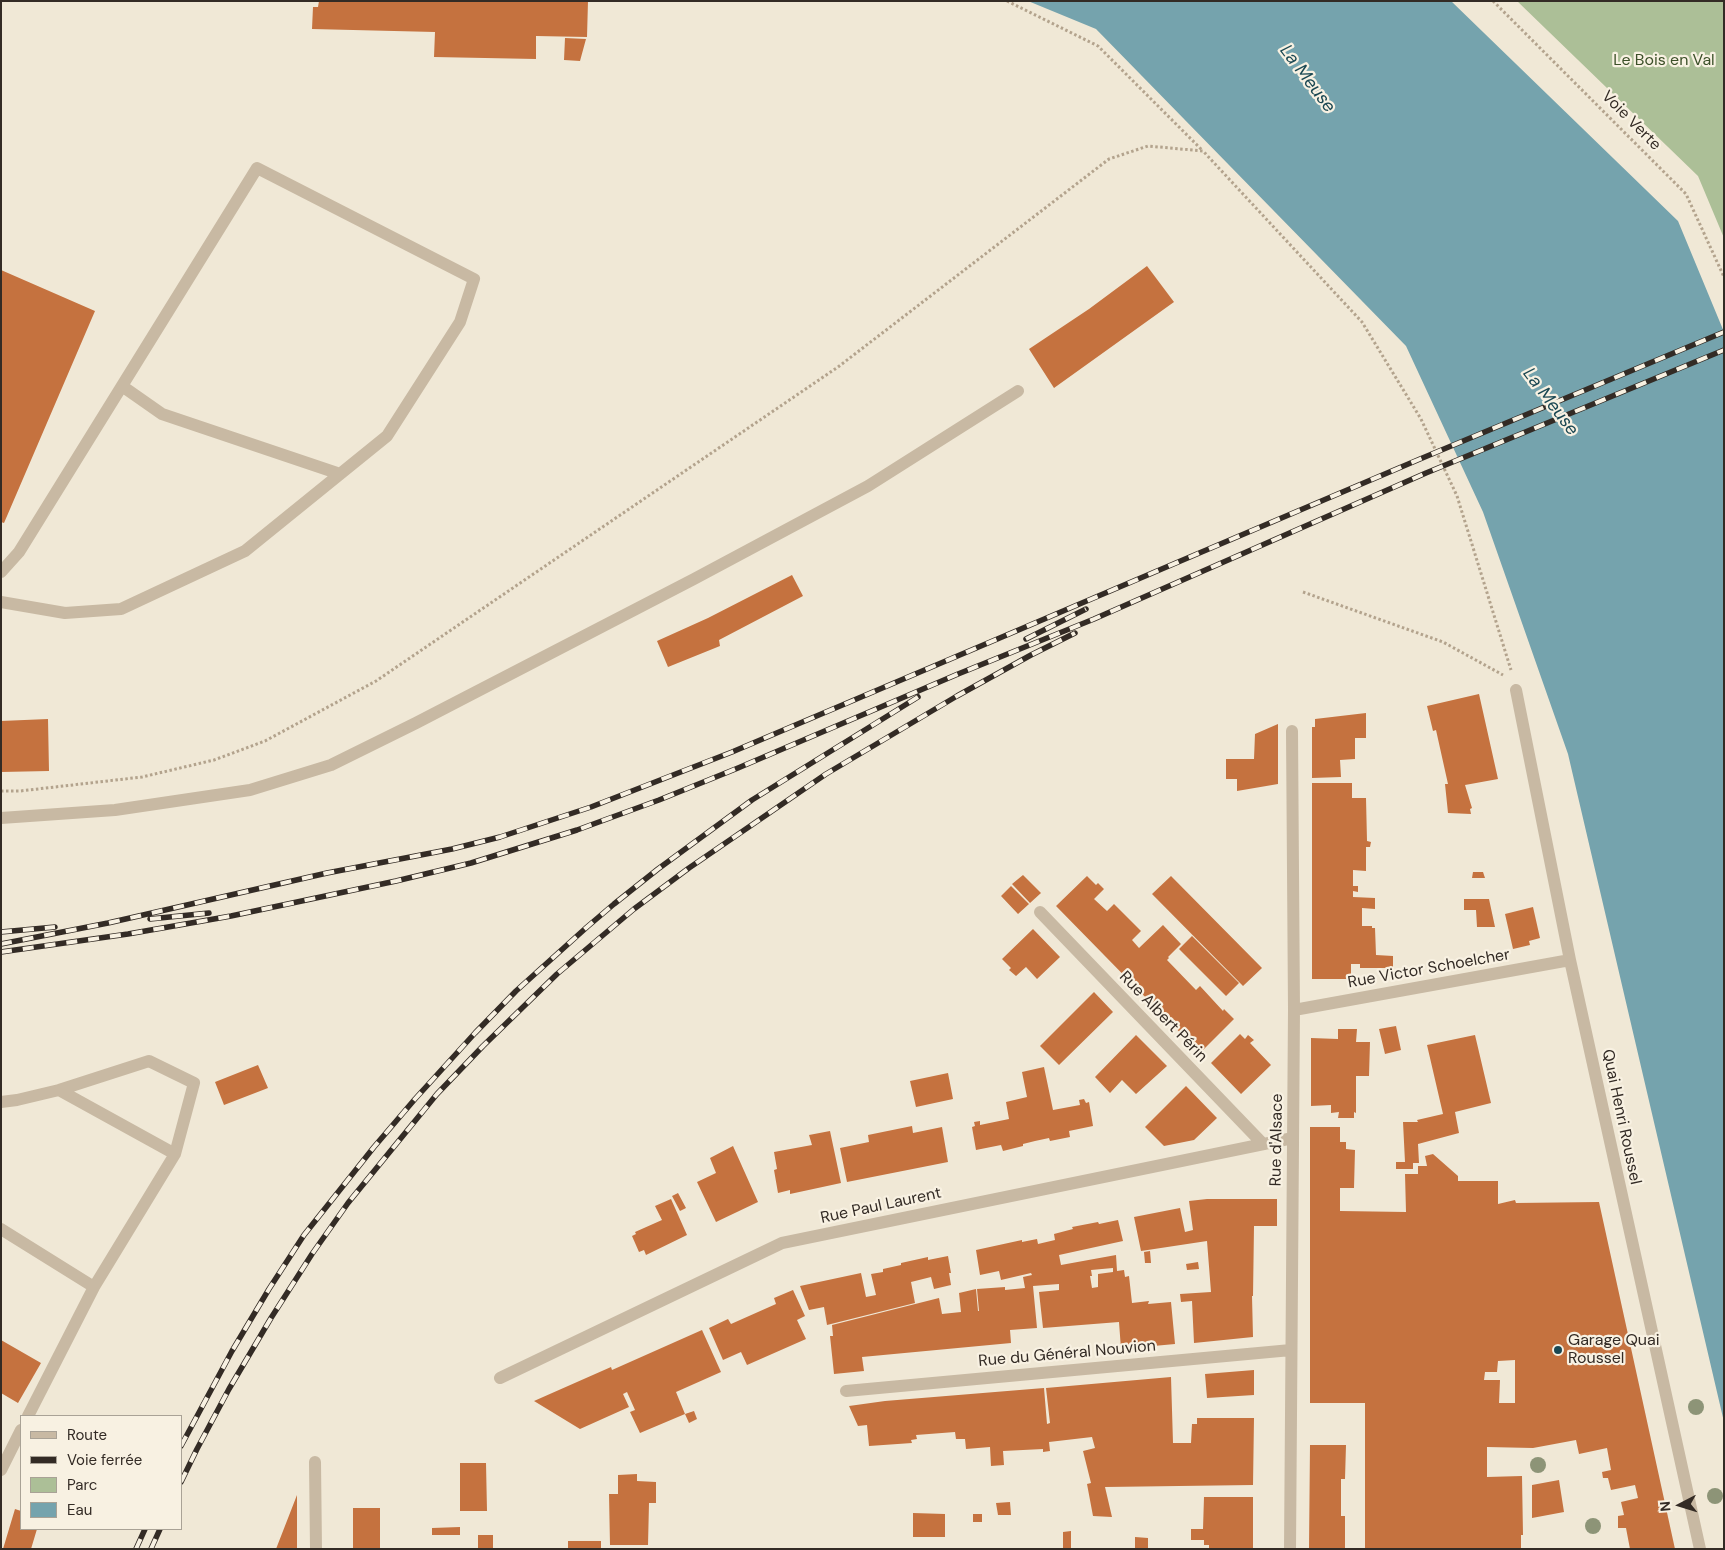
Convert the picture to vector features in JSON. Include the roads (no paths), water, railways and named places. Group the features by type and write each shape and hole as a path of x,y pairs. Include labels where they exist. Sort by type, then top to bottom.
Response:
{"street":[{"path":"1,572 19,552 257,168 474,278 460,322 386,436 245,551 121,609 65,613 1,602"},
{"path":"122,386 162,414 340,474"},
{"path":"1,818 115,810 250,790 331,765 694,579 868,486 1018,391"},
{"name":"Quai Henri Roussel","path":"1516,690 1570,960 1700,1549"},
{"name":"Rue d'Alsace","path":"1290,1549 1294,1010 1292,731"},
{"name":"Rue Albert Périn","path":"1040,912 1263,1144"},
{"name":"Rue Victor Schoelcher","path":"1294,1010 1570,960"},
{"path":"1,1102 59,1090 149,1061 194,1083 174,1154 94,1287 29,1415"},
{"path":"59,1090 174,1154"},
{"name":"Rue Paul Laurent","path":"500,1378 782,1243 1293,1138"},
{"path":"1,1229 94,1287"},
{"name":"Rue du Général Nouvion","path":"846,1391 1291,1350"},
{"path":"1,1470 20,1432"},
{"path":"315,1462 316,1549"}],"water":[{"name":"La Meuse","path":"1028,1 1451,1 1678,221 1724,332 1724,1422 1568,754 1483,512 1406,346 1096,29"}],"railway":[{"path":"1,944 108,923 327,873 452,849 500,837 591,807 732,752 1420,459 1724,332"},
{"path":"1,952 128,934 231,916 471,863 577,830 738,768 958,674 1094,619 1426,473 1724,350"},
{"path":"1026,639 1086,609"},
{"path":"182,1480 229,1389 271,1318 312,1254 348,1203 437,1094 557,974 634,909 689,868 826,774 957,696 1075,633"},
{"path":"182,1444 232,1351 304,1235 415,1099 516,991 614,904 752,800 918,697"},
{"path":"150,919 209,913"},
{"path":"1,932 55,927"},
{"path":"136,1549 145,1530"},
{"path":"151,1549 160,1530"}],"place":[{"name":"Garage Quai Roussel","path":"1558,1350"}],"park label":[{"name":"Le Bois en Val","path":"1664,61"}]}
